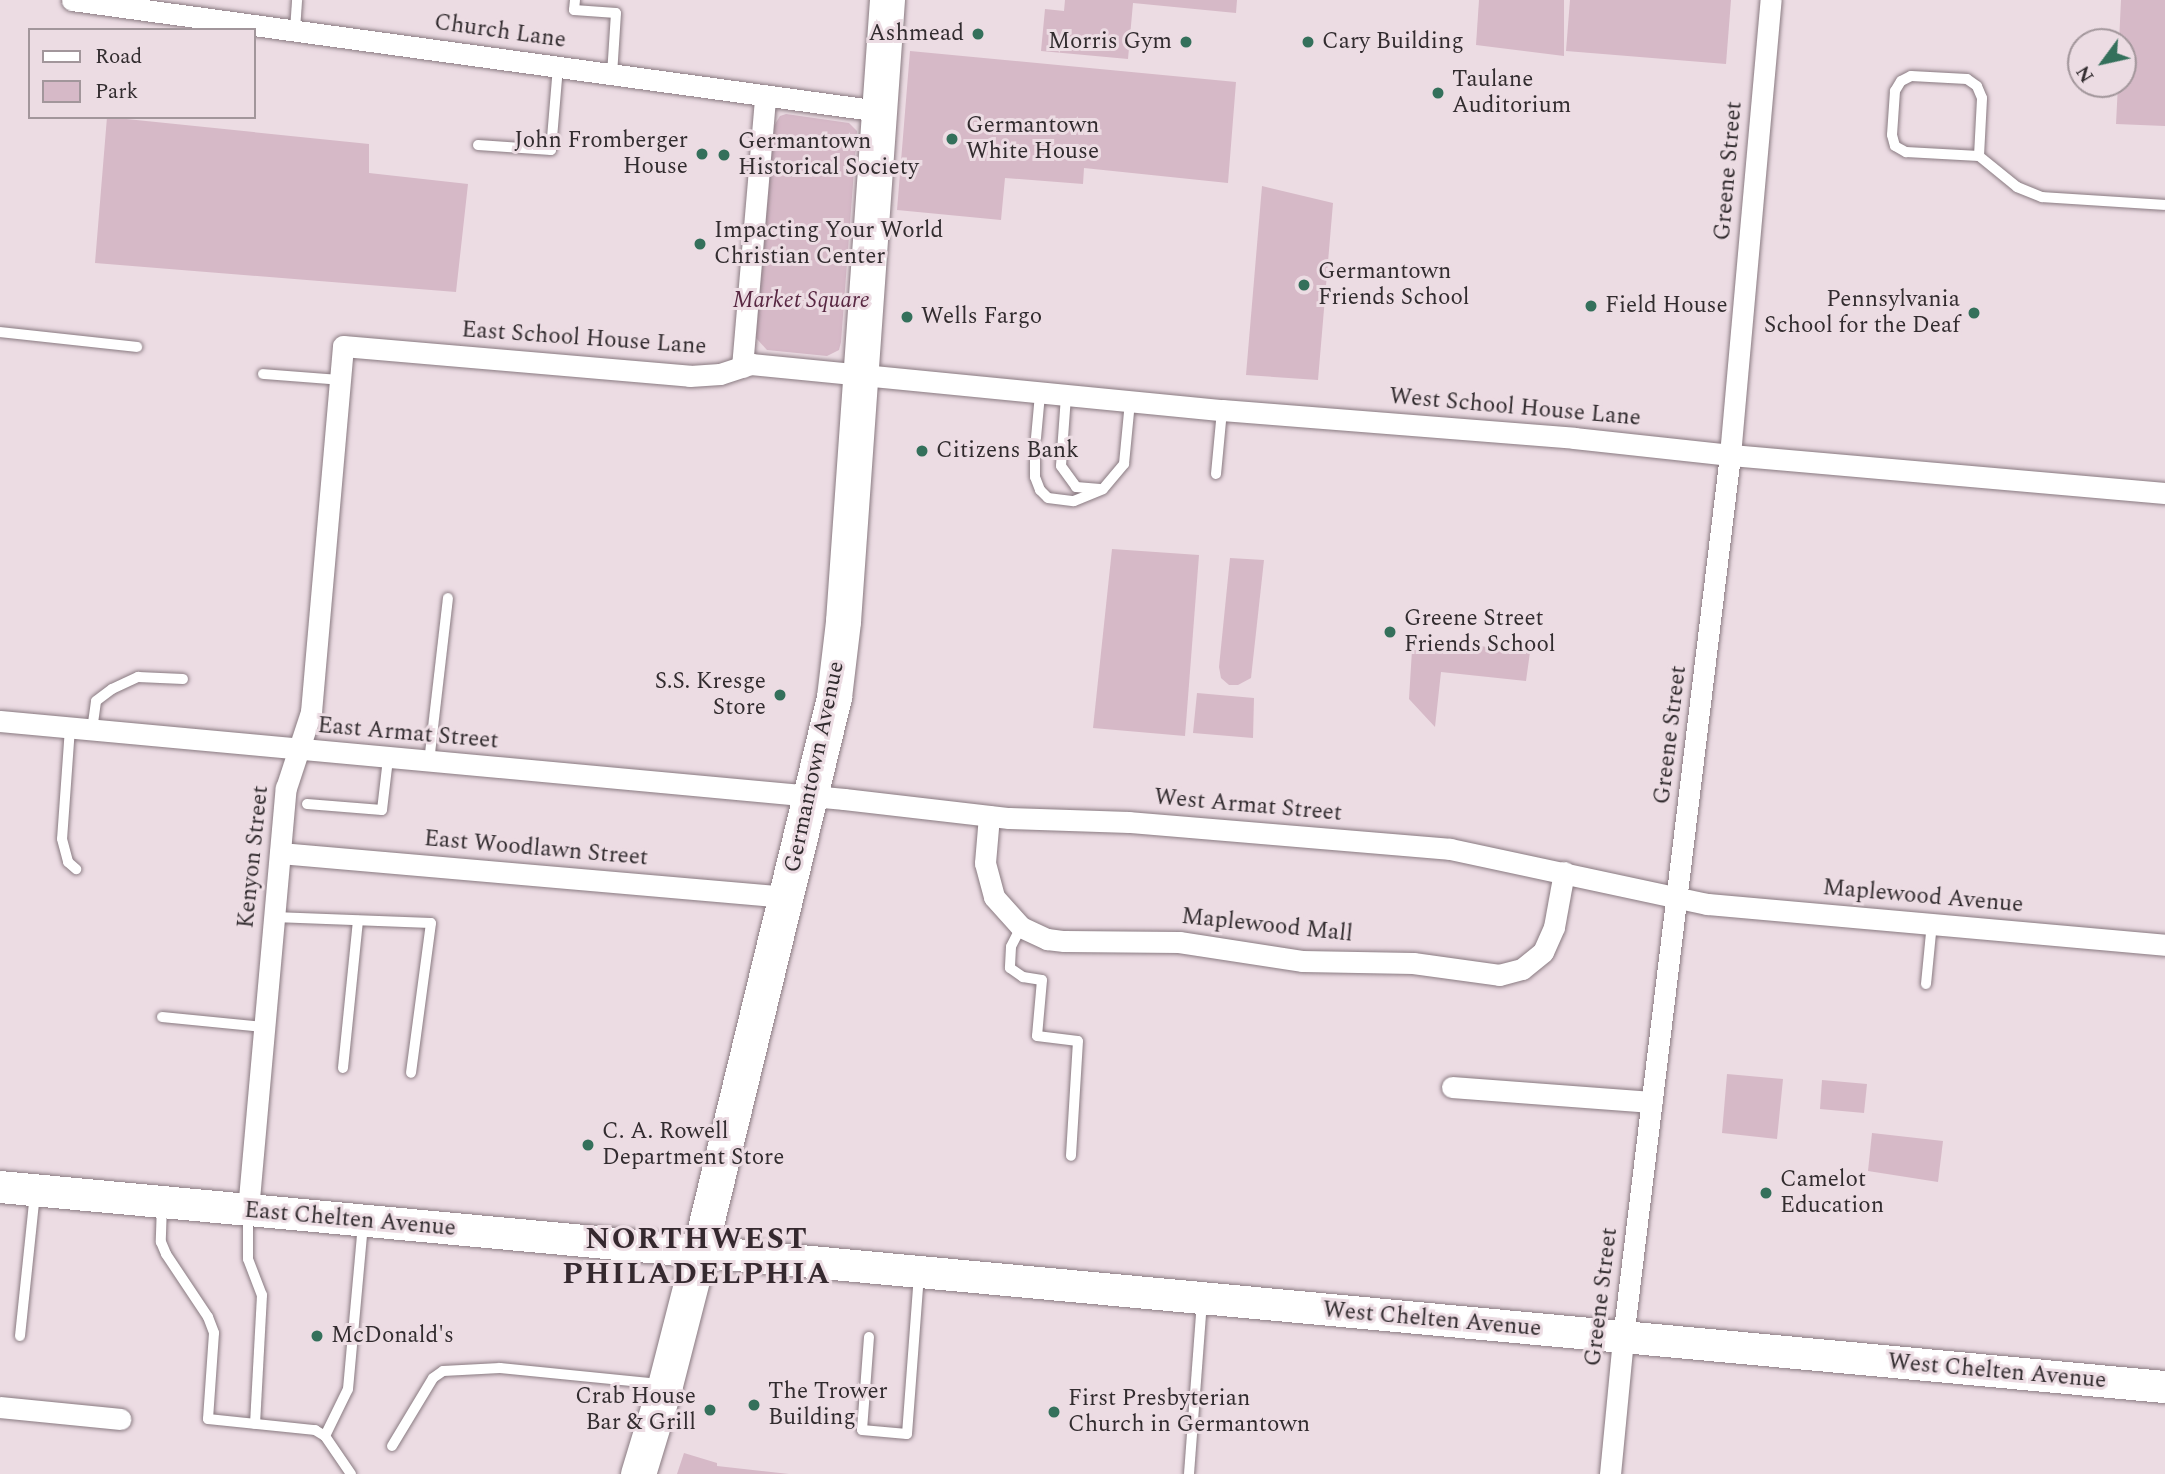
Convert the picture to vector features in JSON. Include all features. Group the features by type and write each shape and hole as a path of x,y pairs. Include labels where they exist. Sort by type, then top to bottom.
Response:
{"main road":[{"name":"Germantown Avenue","path":"638,1474 666,1385 812,796 839,660 887,0"}],"street":[{"name":"Church Lane","path":"72,0 879,111"},
{"name":"Greene Street","path":"1610,1474 1623,1338 1730,455 1771,0"},
{"path":"741,367 765,96"},
{"name":"East School House Lane","path":"343,346 690,376 720,374 751,364 860,376"},
{"name":"Kenyon Street","path":"248,1210 286,788 311,712 343,346"},
{"name":"West School House Lane","path":"860,376 2165,493"},
{"name":"East Armat Street","path":"0,721 388,759 812,796"},
{"name":"West Armat Street","path":"812,796 989,816 1129,822 1450,849 1564,872 1676,899"},
{"name":"Maplewood Mall","path":"989,816 985,863 989,888 1001,909 1021,927 1047,939 1064,941 1178,942 1302,961 1413,963 1499,975 1522,969 1543,952 1554,927 1564,872"},
{"name":"East Woodlawn Street","path":"280,853 787,897"},
{"name":"Maplewood Avenue","path":"1676,899 2165,946"},
{"path":"1452,1087 1651,1102"},
{"name":"East Chelten Avenue","path":"0,1187 699,1253"},
{"name":"West Chelten Avenue","path":"699,1253 2165,1387"},
{"path":"0,1407 120,1419"}],"lane":[{"path":"295,30 297,0"},
{"path":"575,0 574,10 616,13 612,75"},
{"path":"478,145 551,150 558,67"},
{"path":"1979,156 1982,97 1977,86 1967,79 1912,76 1900,81 1895,91 1892,135 1895,146 1906,152 1979,156 2029,194 2165,205"},
{"path":"0,332 137,346"},
{"path":"263,374 341,380"},
{"path":"1036,438 1040,394"},
{"path":"1066,396 1061,466 1076,487 1103,489"},
{"path":"1035,460 1035,477 1040,490 1048,498 1074,501 1103,489 1124,464 1130,402"},
{"path":"1216,474 1222,410"},
{"path":"429,762 447,598"},
{"path":"92,730 96,701 112,689 138,677 183,679"},
{"path":"70,728 62,839 68,862 76,869"},
{"path":"307,804 382,810 388,759"},
{"path":"274,917 307,916 358,922 431,923 411,1073"},
{"path":"343,1068 358,922"},
{"path":"1926,984 1932,923"},
{"path":"1021,927 1011,947 1010,968 1023,978 1042,980 1037,1036 1078,1041 1071,1156"},
{"path":"162,1017 264,1027"},
{"path":"20,1336 35,1191"},
{"path":"162,1202 161,1242 208,1317 214,1332 208,1419 303,1427 326,1436 351,1474"},
{"path":"248,1210 248,1259 262,1295 256,1424"},
{"path":"326,1436 348,1389 363,1221"},
{"path":"869,1337 862,1430 907,1434 919,1272"},
{"path":"1189,1474 1202,1298"},
{"path":"393,1446 433,1378 443,1371 500,1368 666,1385"}],"green space":[{"path":"1065,0 1237,0 1236,13 1133,3 1128,59 1041,51 1045,9 1064,11"},
{"path":"1479,0 1564,0 1564,56 1476,45"},
{"path":"1570,0 1731,0 1726,64 1566,51"},
{"path":"2121,0 2165,0 2165,126 2116,124 2117,98 2137,98 2137,28 2120,28"},
{"name":"Germantown White House","path":"910,51 1236,82 1228,183 1084,168 1083,184 1005,178 1001,220 897,210"},
{"name":"Market Square","path":"786,114 849,123 857,131 841,342 839,350 827,356 767,350 756,338 774,126 780,116"},
{"path":"107,119 369,144 369,173 468,184 456,292 95,263"},
{"path":"1262,186 1333,203 1318,380 1246,375"},
{"path":"1112,549 1199,555 1185,736 1093,728"},
{"path":"1230,558 1264,560 1251,678 1238,685 1229,685 1221,678 1219,667"},
{"path":"1445,642 1530,652 1526,681 1441,672 1435,727 1409,699 1412,650 1443,651"},
{"path":"1197,693 1254,698 1253,738 1193,733"},
{"path":"1727,1074 1783,1079 1777,1139 1722,1133"},
{"path":"1822,1080 1867,1084 1864,1113 1820,1109"},
{"path":"1872,1133 1943,1141 1938,1182 1868,1171"},
{"path":"684,1453 717,1463 717,1466 789,1474 677,1474"}],"place":[{"name":"Ashmead","path":"978,34"},
{"name":"Morris Gym","path":"1186,42"},
{"name":"Cary Building","path":"1308,42"},
{"name":"Taulane Auditorium","path":"1438,93"},
{"name":"Germantown White House","path":"952,139"},
{"name":"John Fromberger House","path":"702,154"},
{"name":"Germantown Historical Society","path":"724,155"},
{"name":"Impacting Your World Christian Center","path":"700,244"},
{"name":"Germantown Friends School","path":"1304,285"},
{"name":"Field House","path":"1591,306"},
{"name":"Pennsylvania School for the Deaf","path":"1974,313"},
{"name":"Wells Fargo","path":"907,317"},
{"name":"Citizens Bank","path":"922,451"},
{"name":"Greene Street Friends School","path":"1390,632"},
{"name":"S.S. Kresge Store","path":"780,695"},
{"name":"C. A. Rowell Department Store","path":"588,1145"},
{"name":"Camelot Education","path":"1766,1193"},
{"name":"McDonald's","path":"317,1336"},
{"name":"The Trower Building","path":"754,1405"},
{"name":"Crab House Bar & Grill","path":"710,1410"},
{"name":"First Presbyterian Church in Germantown","path":"1054,1412"}],"district":[{"name":"NORTHWEST PHILADELPHIA","path":"697,1256"}]}
